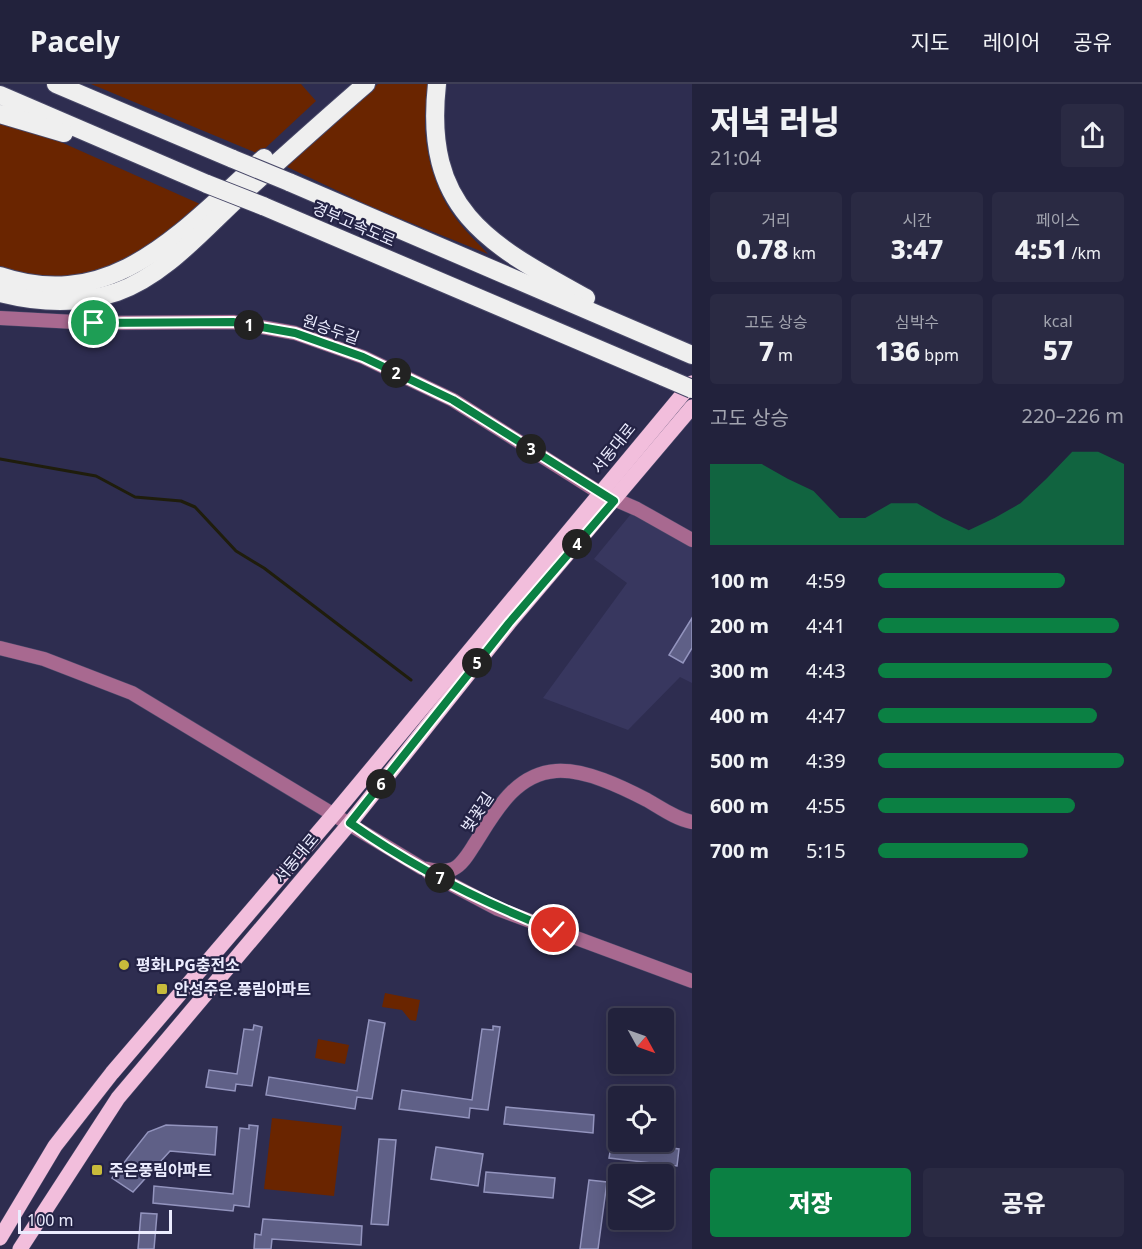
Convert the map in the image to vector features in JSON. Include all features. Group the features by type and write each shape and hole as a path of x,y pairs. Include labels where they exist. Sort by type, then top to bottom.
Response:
{"highway":[{"name":"경부고속도로","path":"56,84 690,355"},
{"path":"0,276 29,284 57,287 96,281 134,266 174,237 349,84"},
{"path":"0,293 50,302 84,300 117,292 144,280 366,84"},
{"path":"437,84 434,117 441,166 452,194 472,223 501,250 690,355"},
{"name":"경부고속도로","path":"0,95 692,388"},
{"path":"0,114 145,158"}],"main road":[{"name":"서동대로","path":"1,1235 55,1146 112,1073 334,814 692,383"},
{"name":"서동대로","path":"20,1249 118,1098 350,823 509,623 692,407"}],"street":[{"name":"원승두길","path":"0,318 94,323 233,322 295,333 363,357 453,400 614,501"},
{"path":"614,501 637,509 692,540"},
{"path":"0,648 44,659 132,693 334,814"},
{"name":"벚꽃길","path":"334,814 422,868 438,872 454,869 465,858 505,798 528,779 555,771 580,773 638,796 683,820 692,822"},
{"path":"422,868 498,909 692,981"}],"shaded area":[{"path":"91,84 301,84 316,101 259,154"},
{"path":"378,84 430,84 425,130 434,177 451,212 488,254 374,208 285,166"},
{"path":"0,118 18,123 200,204 136,258 62,280 0,269"},
{"path":"631,514 692,547 692,683 680,677 628,730 543,698 627,583 594,559"},
{"path":"385,993 420,1000 416,1021 410,1020 402,1010 382,1007"},
{"path":"318,1039 349,1045 345,1064 315,1058"},
{"path":"272,1118 342,1126 334,1196 264,1189"}],"building":[{"path":"692,618 692,648 683,663 669,655"},
{"path":"369,1020 385,1023 372,1099 357,1097 355,1109 266,1095 269,1077 357,1091"},
{"path":"254,1025 262,1027 252,1086 236,1084 235,1091 206,1087 209,1070 237,1074 244,1029 253,1030"},
{"path":"493,1026 500,1027 488,1110 470,1108 469,1118 399,1109 402,1090 472,1100 482,1029 493,1030"},
{"path":"506,1107 594,1115 593,1133 504,1124"},
{"path":"166,1125 217,1127 215,1155 170,1151 133,1192 112,1178 148,1132"},
{"path":"249,1125 258,1126 249,1207 234,1205 233,1211 153,1203 154,1186 233,1194 240,1128 249,1129"},
{"path":"379,1139 396,1140 388,1225 371,1224"},
{"path":"436,1147 483,1154 478,1186 431,1179"},
{"path":"674,1148 679,1149 677,1166 609,1158 610,1152 674,1152"},
{"path":"486,1172 555,1178 553,1198 484,1192"},
{"path":"589,1180 607,1182 598,1249 580,1249"},
{"path":"141,1213 157,1214 154,1249 138,1249"},
{"path":"263,1219 362,1226 361,1245 272,1239 271,1249 254,1249 255,1234 261,1235"}],"waterway":[{"path":"0,459 96,476 135,497 181,501 195,507 236,551 264,568 411,680"}],"place":[{"name":"평화LPG충전소","path":"124,965"},
{"name":"안성주은.풍림아파트","path":"162,989"},
{"name":"주은풍림아파트","path":"97,1170"}],"route":[{"path":"94,323 233,322 295,333 363,357 453,400 614,501 509,623 350,823 398,855 498,909 554,930"}]}
